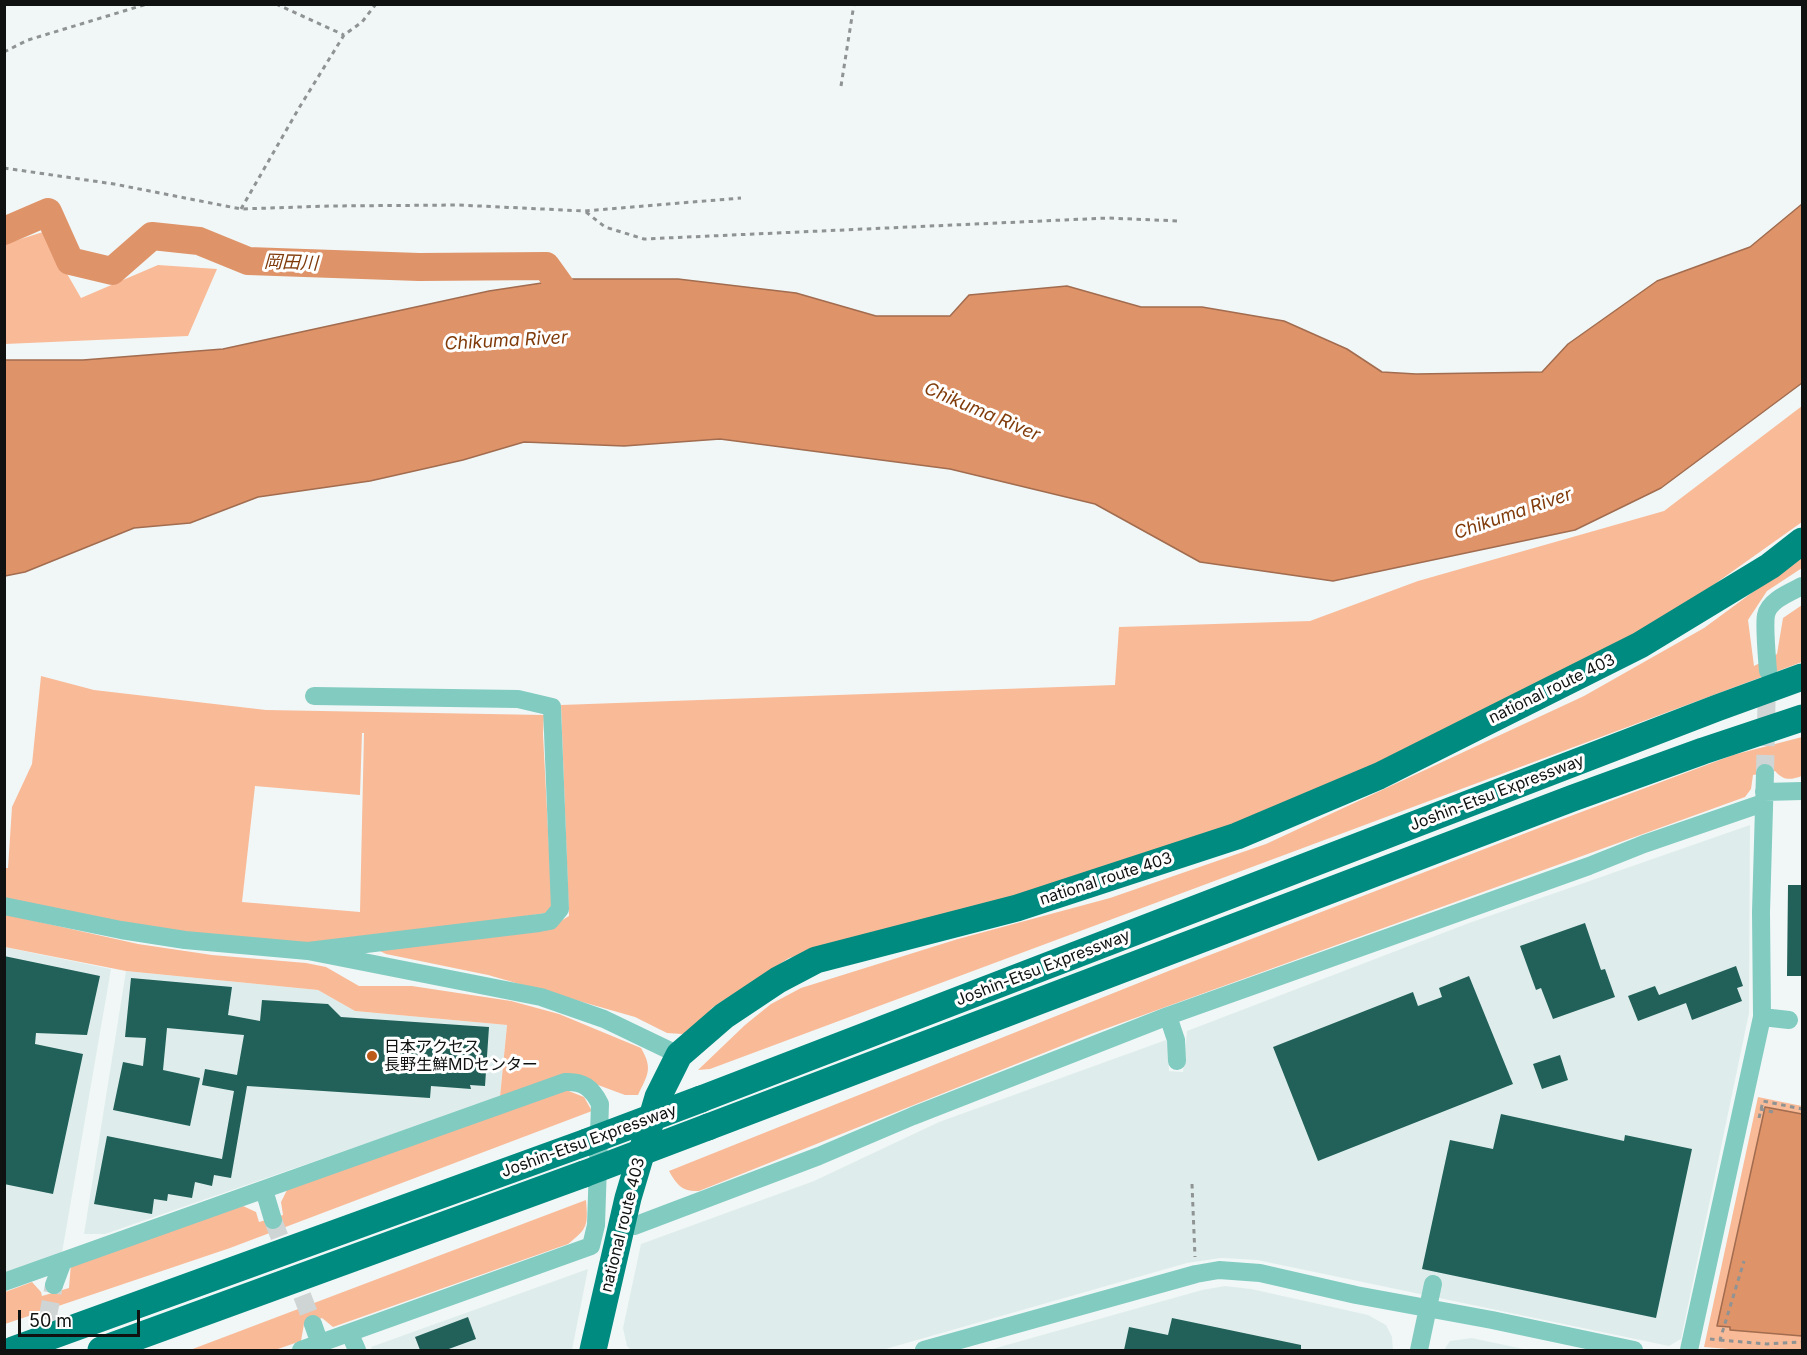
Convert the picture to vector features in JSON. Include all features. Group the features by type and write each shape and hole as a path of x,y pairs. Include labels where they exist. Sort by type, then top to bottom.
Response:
{"highway":[{"name":"national route 403","path":"593,1350 638,1160 658,1097 679,1055 724,1016 778,980 816,960 1017,908 1226,840 1379,776 1640,645 1770,566 1803,541"},
{"name":"Joshin-Etsu Expressway","path":"13,1350 587,1142 1803,677"},
{"name":"Joshin-Etsu Expressway","path":"101,1350 584,1174 1573,798 1803,718"},
{"name":"Joshin-Etsu Expressway","path":"4,1344 137,1297 282,1253"},
{"name":"Joshin-Etsu Expressway","path":"118,1350 289,1283"}],"street":[{"path":"1768,671 1766,614 1786,594 1803,586"},
{"path":"308,951 539,923 550,921 560,909 552,707 518,699 314,696"},
{"path":"1689,1350 1762,1017 1761,912 1765,773"},
{"path":"634,1226 819,1156 913,1116 1168,1016 1589,866 1764,798 1803,791"},
{"path":"4,906 121,930 185,940 308,951 541,997 604,1019 679,1055"},
{"path":"1168,1016 1176,1040 1177,1061"},
{"path":"1762,1017 1790,1020"},
{"path":"4,1282 565,1082 578,1081 595,1093 600,1104 600,1115 596,1225 591,1246 354,1342 309,1348 313,1324"},
{"path":"264,1190 273,1220"},
{"path":"54,1285 63,1261"},
{"path":"924,1350 1196,1274 1219,1270 1260,1273 1634,1350"},
{"path":"1419,1350 1433,1284"}],"path":[{"path":"4,51 28,40 147,4"},
{"path":"276,4 344,35"},
{"path":"241,209 344,35 362,22 376,4"},
{"path":"841,86 854,4"},
{"path":"4,168 114,184 241,209 459,205 584,211 741,198"},
{"path":"584,211 605,227 644,239 1108,218 1179,221"},
{"path":"1758,1120 1762,1101 1803,1109"},
{"path":"1761,1109 1773,1112"},
{"path":"1192,1184 1196,1274"},
{"path":"1720,1340 1744,1261"},
{"path":"1708,1345 1710,1339 1767,1344 1803,1342"}],"shaded area":[{"path":"43,232 81,298 158,265 217,269 188,336 5,344 5,244"},
{"path":"1802,406 1802,522 1695,598 1629,637 1386,759 1207,836 1046,887 789,958 712,1008 695,1028 682,1034 667,1033 635,1017 488,975 380,951 549,928 569,916 561,705 1115,685 1119,627 1310,621 1418,581 1664,511"},
{"path":"1802,556 1802,568 1767,591 1748,620 1754,666 1777,654 1783,618 1802,605 1802,662 710,1069 698,1070 745,1025 771,1004 801,988 958,939 1110,898 1266,844 1584,696 1704,628"},
{"path":"41,676 94,690 266,710 544,715 552,907 546,913 317,947 133,926 5,898 5,868 8,868 12,807 32,764","holes":["362,733 364,733 360,912 242,902 255,786 360,795"]},
{"path":"1802,737 1802,776 1787,779 1775,771 1753,775 1751,789 1745,797 1091,1034 699,1191 681,1187 669,1171 1171,970 1544,826 1733,755"},
{"path":"1750,825 1749,1013 1681,1339 1669,1346 1257,1260 1221,1258 1187,1263 882,1350 631,1350 627,1346 623,1328 641,1244 814,1181 939,1122 1166,1040 1169,1071 1183,1072 1187,1031 1469,923"},
{"path":"4,914 138,944 212,955 306,963 326,967 359,986 412,986 511,1001 559,1014 641,1048 647,1061 648,1072 638,1095 625,1095 598,1085 500,1097 507,1025 355,1011 318,990 126,971 5,947"},
{"path":"4,947 111,969 62,1253 4,1274"},
{"path":"126,971 318,990 355,1011 507,1025 500,1097 105,1234 84,1234"},
{"path":"566,1090 584,1097 592,1111 230,1248 5,1324 5,1292 32,1282 42,1296 69,1288 71,1263 243,1206 256,1212 259,1222 283,1215 281,1202 288,1188"},
{"path":"1758,1097 1802,1106 1802,1350 1742,1350 1704,1347"},
{"path":"586,1200 585,1226 580,1234 568,1244 333,1327 322,1318 304,1324 301,1341 275,1350 190,1350"},
{"path":"588,1269 572,1350 376,1350 371,1347"},
{"path":"1225,1286 1251,1289 1368,1315 1386,1325 1392,1337 1393,1350 989,1350 1202,1290"},
{"path":"1472,1338 1528,1350 1444,1350 1450,1341"}],"water":[{"name":"Chikuma River","path":"1802,204 1802,383 1661,488 1575,530 1333,581 1200,562 1095,504 950,469 720,439 624,446 524,442 463,460 370,481 258,497 190,523 134,528 25,572 5,576 5,360 83,360 223,349 489,291 568,279 678,279 796,293 876,316 950,316 969,295 1067,286 1141,307 1202,307 1284,321 1347,349 1382,372 1416,374 1542,372 1568,344 1657,281 1750,247"},
{"path":"1765,1107 1802,1114 1802,1336 1730,1330 1730,1327 1717,1326"}],"building":[{"path":"1788,885 1803,885 1803,976 1787,976"},
{"path":"1585,923 1601,970 1605,969 1615,997 1553,1019 1541,988 1536,990 1520,946"},
{"path":"4,956 100,976 87,1035 36,1033 35,1044 83,1054 53,1194 4,1184"},
{"path":"1736,966 1743,986 1737,988 1742,1001 1692,1020 1686,1003 1638,1021 1628,996 1655,986 1659,995"},
{"path":"1469,976 1513,1084 1318,1161 1273,1047 1413,992 1418,1006 1442,997 1439,988"},
{"path":"131,978 232,987 228,1015 260,1021 262,1000 328,1004 341,1017 489,1027 485,1086 470,1085 471,1089 431,1086 430,1098 247,1086 231,1178 214,1175 212,1186 195,1182 192,1198 168,1194 167,1201 154,1199 152,1214 94,1204 107,1136 222,1159 234,1091 202,1085 205,1069 237,1075 244,1035 167,1028 163,1070 200,1078 190,1126 113,1110 123,1062 143,1066 146,1038 125,1037"},
{"path":"1560,1055 1568,1080 1542,1089 1533,1064"},
{"path":"1501,1114 1624,1141 1625,1135 1692,1149 1656,1318 1422,1269 1450,1140 1493,1149"},
{"path":"468,1317 476,1339 446,1350 420,1350 415,1337"},
{"path":"1172,1318 1301,1345 1301,1350 1124,1350 1129,1327 1168,1335"}],"waterway":[{"name":"岡田川","path":"4,231 48,212 70,261 112,271 152,236 199,241 248,261 419,267 546,266 579,312"}],"tunnel":[{"path":"1765,773 1767,682"},
{"path":"273,1220 313,1324"},
{"path":"42,1346 54,1285"}],"place":[{"name":"日本アクセス 長野生鮮MDセンター","path":"372,1056"}]}
